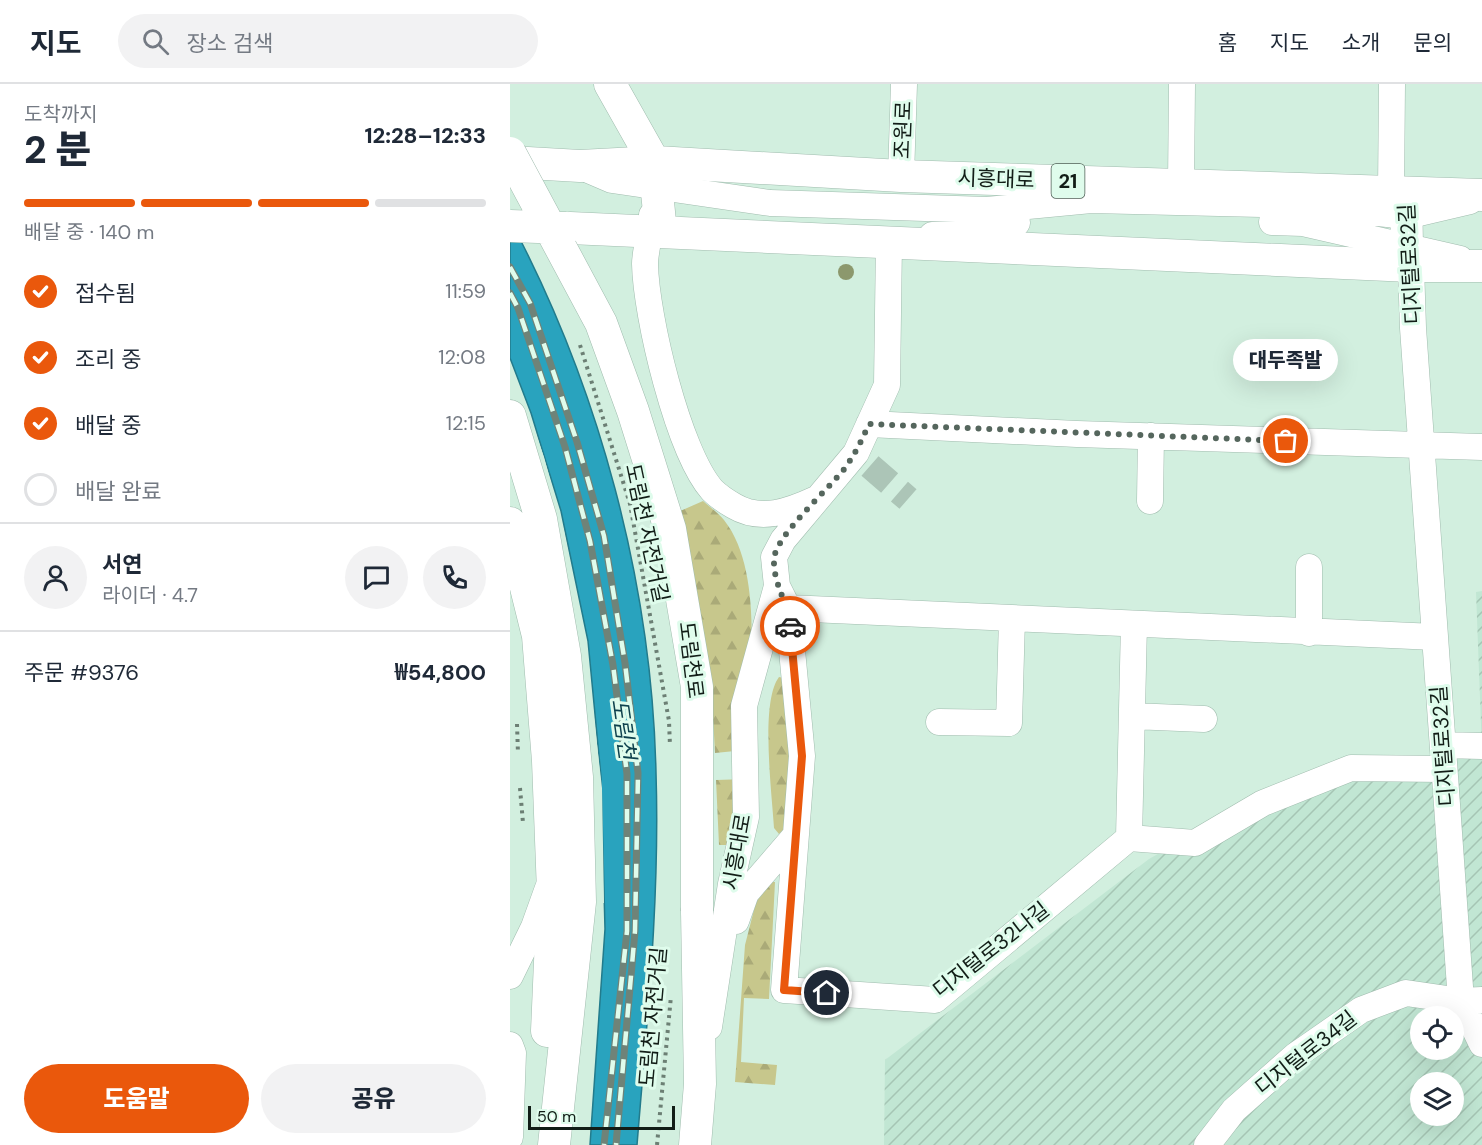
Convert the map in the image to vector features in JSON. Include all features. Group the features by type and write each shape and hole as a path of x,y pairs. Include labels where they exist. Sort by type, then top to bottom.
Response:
{"main road":[{"path":"610,84 656,174 654,232"},
{"name":"도림천로","path":"510,153 601,322 633,411 670,529 697,687 700,1084 695,1145"},
{"name":"시흥대로","path":"510,162 656,174 901,176 1181,185 1404,223 1482,265"},
{"name":"시흥대로","path":"510,226 886,242 1404,223 1482,196"},
{"path":"510,416 541,519 565,656 577,777 580,902 554,1145"},
{"path":"510,523 538,636 548,761 553,874 541,1145"}],"street":[{"name":"조원로","path":"901,176 904,84"},
{"path":"1181,185 1182,84"},
{"name":"디지털로32길","path":"1392,84 1443,757 1472,1000 1482,1044"},
{"path":"510,174 574,169 612,180 656,174 770,203 987,210 1091,200 1304,205 1404,223"},
{"path":"654,232 641,262 646,316 667,398 692,462 709,492 733,510 751,517 774,518 798,511 816,499 863,459 869,424 887,385 886,242"},
{"path":"869,424 1482,447"},
{"path":"1150,501 1151,436"},
{"name":"디지털로32나길","path":"816,499 783,540 774,557 785,602 802,756 784,990 935,1000 1129,838"},
{"path":"1309,567 1309,633"},
{"path":"785,602 1012,621 1435,640"},
{"name":"시흥대로","path":"700,1084 731,884 746,817 744,706 785,602"},
{"path":"939,722 1009,723 1012,621"},
{"path":"1134,626 1435,640"},
{"path":"1134,626 1129,838 1195,843 1263,803 1351,768 1443,757 1482,746"},
{"path":"1132,716 1204,720"},
{"path":"716,981 746,893 796,836"},
{"path":"510,976 534,927 553,874"},
{"name":"디지털로34길","path":"1207,1145 1234,1110 1295,1056 1361,1010 1406,993 1472,1000"},
{"path":"510,1045 513,1053 510,1137"}],"path":[{"name":"도림천 자전거길","path":"577,336 630,504 669,721 670,756"},
{"path":"516,724 518,754"},
{"path":"520,788 523,823"},
{"name":"도림천 자전거길","path":"657,1145 672,994"}],"shaded area":[{"path":"1482,591 1482,751 1476,592"},
{"path":"1363,757 1482,758 1482,1145 884,1145 885,1060 1149,859 1260,796"}],"green space":[{"path":"703,501 724,520 737,542 746,569 752,630 745,750 715,753 711,692 703,631 678,512"},
{"path":"779,677 784,678 793,757 785,828 779,834 774,828 769,727 773,689"},
{"path":"746,779 727,845 719,845 716,780"},
{"path":"772,882 775,882 769,999 744,998 741,1062 777,1065 775,1085 735,1082 745,945 756,902"}],"water":[{"name":"도림천","path":"510,220 542,284 570,350 594,419 615,488 632,559 644,630 652,702 657,820 652,959 637,1145 590,1145 605,929 601,777 588,641 561,511 531,413 510,358"}],"pier":[{"path":"510,362 544,457 564,531 585,638 602,788 604,903 602,903 598,777 585,641 558,512"}],"tunnel":[{"path":"870,466 908,499"}],"railway":[{"path":"510,267 530,303 577,442 604,536 625,663 638,773 635,931 616,1145"},
{"path":"510,293 518,308 565,447 590,541 613,665 627,774 627,931 604,1145"}],"way so far":[{"path":"790,626 788,608 777,586 774,557 783,540 856,453 869,424 1286,441"}],"place":[{"name":"대두족발","path":"1286,441"}],"route":[{"path":"790,626 802,756 784,990 827,993"}]}
